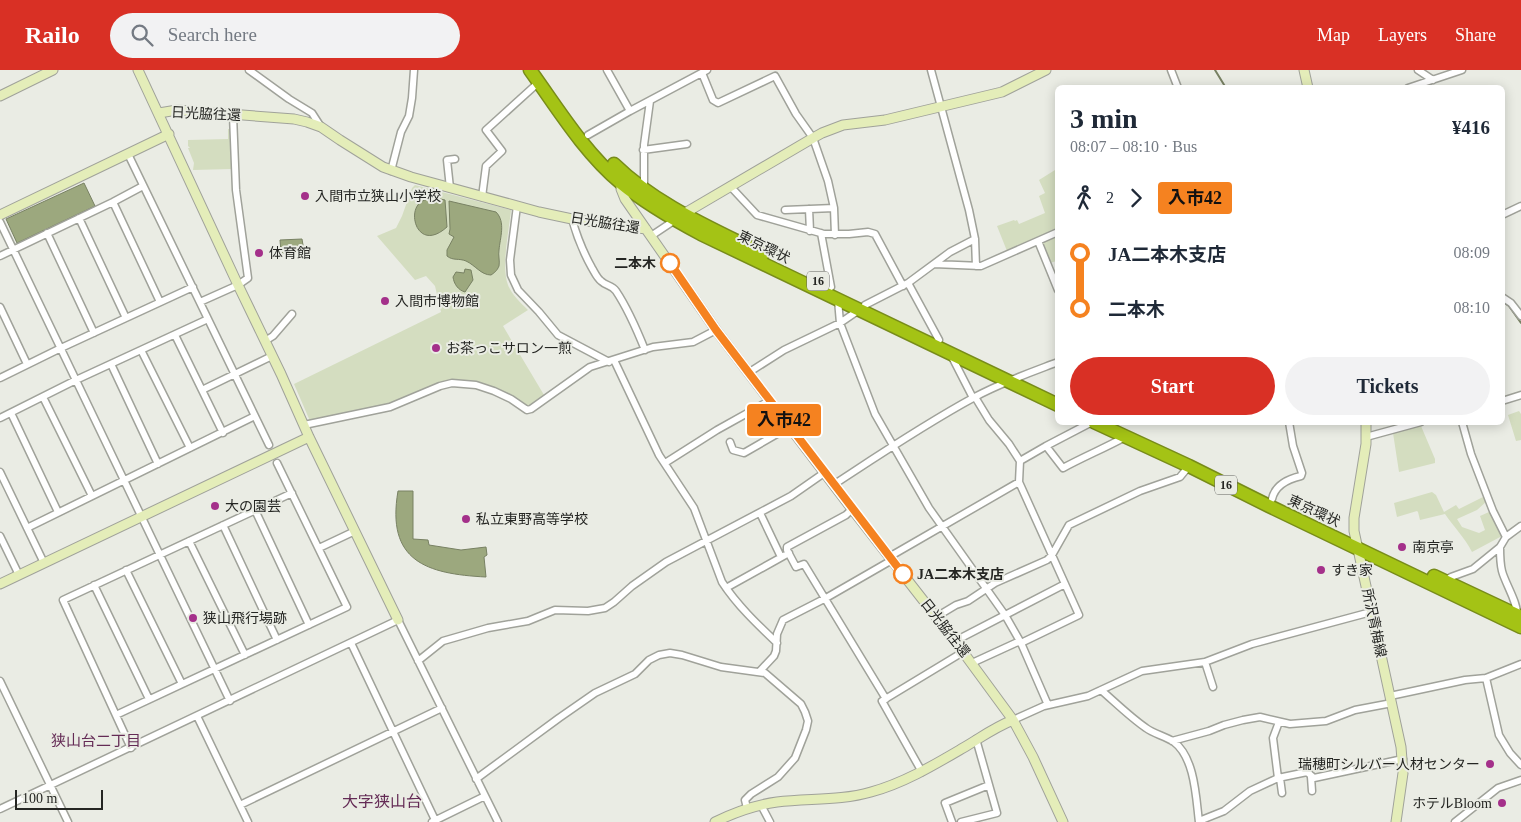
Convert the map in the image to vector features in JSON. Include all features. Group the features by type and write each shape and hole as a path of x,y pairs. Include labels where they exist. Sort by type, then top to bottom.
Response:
{"highway":[{"name":"東京環状","path":"533,73 569,111 622,178 679,217 838,300 862,307 939,340 1055,403"},
{"name":"東京環状","path":"533,73 581,140 606,169 644,189 679,217 831,287 862,307 950,354 1055,395"},
{"name":"東京環状","path":"1099,425 1189,466 1269,506 1445,581 1520,620"},
{"name":"東京環状","path":"1117,425 1272,499 1357,543 1520,620"}],"street":[{"path":"0,96 53,70"},
{"path":"138,70 309,437 498,822"},
{"path":"249,70 312,113 321,127"},
{"path":"391,171 401,132 409,116 414,70"},
{"path":"607,70 630,111"},
{"path":"931,70 969,210 975,239 976,266"},
{"path":"622,178 621,189 649,233 822,133 843,125 885,120 1002,92 1046,70"},
{"path":"1171,70 1177,85"},
{"path":"1304,70 1307,85"},
{"path":"1418,70 1434,79 1435,85"},
{"path":"1417,85 1462,70"},
{"path":"588,135 705,71 712,100 718,102 775,76 796,114 813,138 828,181 834,208 835,234"},
{"path":"482,197 486,166 502,151 486,130 533,73"},
{"path":"644,189 643,150 650,101"},
{"name":"日光脇往還","path":"159,113 177,110 294,119 313,123 391,171 517,206 572,219 649,233 748,373 972,663 1013,720 1033,757 1063,822"},
{"path":"200,302 238,285 248,278 236,190 233,115"},
{"path":"0,214 168,134"},
{"path":"643,150 687,144"},
{"path":"128,154 269,445"},
{"path":"450,188 447,160 454,159"},
{"path":"0,256 143,186"},
{"path":"730,186 757,215 821,233 868,232 875,234 939,340"},
{"path":"113,202 160,302"},
{"path":"517,206 510,260 512,275 518,290 558,335 612,361 655,447 694,508 717,572 726,588 755,623 777,643"},
{"path":"1505,213 1521,206"},
{"path":"785,210 834,208"},
{"path":"809,209 810,231"},
{"path":"79,218 126,318"},
{"path":"572,219 577,240 584,254 601,282 612,286 616,290 645,350"},
{"path":"0,222 230,701"},
{"path":"47,233 94,333"},
{"path":"821,233 831,287"},
{"path":"934,264 981,266 1055,233"},
{"path":"748,373 784,350 840,323 862,307 905,285 950,252 975,239"},
{"path":"1038,241 1055,283"},
{"path":"0,378 60,348 193,287"},
{"path":"1505,299 1511,303 1521,316"},
{"path":"838,300 840,323 874,414 942,528 1005,615 1021,642 1048,705"},
{"path":"0,307 28,364"},
{"path":"265,340 273,336 292,314"},
{"path":"0,418 76,380 208,319"},
{"path":"304,425 390,407 440,386 452,384 476,385 494,391 511,399 527,410 590,367 661,346 693,342 716,330"},
{"path":"175,335 223,433"},
{"path":"141,350 190,448"},
{"path":"950,354 989,420 1020,461 1019,482 1079,615 972,663"},
{"path":"202,390 272,356"},
{"path":"833,485 894,445 974,397 1013,379 1055,363"},
{"path":"111,364 158,464"},
{"path":"1505,400 1521,396"},
{"path":"43,398 92,496"},
{"path":"664,463 769,401"},
{"path":"11,413 58,512"},
{"path":"27,528 255,416"},
{"path":"1020,461 1087,425"},
{"path":"1272,499 1277,487 1301,476 1302,473 1293,446 1290,425"},
{"name":"所沢青梅線","path":"1366,425 1366,437 1354,518 1371,612 1401,747 1401,788 1396,822"},
{"path":"1366,437 1410,425"},
{"path":"1463,425 1493,511 1506,537"},
{"path":"730,442 733,450 744,453 789,427"},
{"path":"0,584 309,437"},
{"path":"1046,446 1063,468 1125,437"},
{"path":"116,715 347,607 277,463"},
{"path":"936,617 968,601 994,583 1048,560 1069,525 1140,491 1180,477 1189,466"},
{"path":"0,472 3,485 44,563"},
{"path":"418,660 443,641 488,628 528,621 555,610 588,611 605,608 666,562 791,496 824,473"},
{"path":"759,672 774,656 777,634 783,620 826,598 1019,482"},
{"path":"131,748 63,600 292,493"},
{"path":"852,509 846,515 787,547 787,550 796,566 804,564 886,699"},
{"path":"255,510 309,625"},
{"path":"760,513 781,558"},
{"path":"223,526 278,640"},
{"path":"1445,581 1473,569 1500,547 1506,537 1521,526"},
{"path":"319,548 355,531"},
{"path":"0,536 19,575"},
{"path":"189,541 246,655"},
{"path":"1500,547 1502,570 1512,598 1518,608 1520,620"},
{"path":"726,588 789,553"},
{"path":"126,570 182,684"},
{"path":"955,641 1065,584"},
{"path":"94,585 150,699"},
{"path":"715,822 747,808 761,805 857,796 889,786 922,772 995,728 1048,705 1088,696 1142,671 1204,662 1252,644 1371,612"},
{"path":"0,809 398,620"},
{"path":"351,643 435,821 485,796"},
{"path":"922,772 882,700 963,652"},
{"path":"476,778 595,693 635,674 650,660 659,655 670,653 721,667 765,673 801,704 805,712 808,721 795,758 778,777 745,800 747,808"},
{"path":"1204,662 1213,687"},
{"path":"1172,741 1224,725 1260,717 1290,724 1326,722 1355,710 1391,700 1465,680 1486,678 1521,664"},
{"path":"1486,678 1499,735 1510,753 1521,764"},
{"path":"0,681 68,822"},
{"path":"1102,690 1148,730 1172,741 1182,753 1193,776 1199,822 1224,811 1250,791 1279,778 1307,772 1311,777 1312,791"},
{"path":"240,805 442,708"},
{"path":"197,716 248,822"},
{"path":"1279,722 1273,738 1282,793"},
{"path":"961,822 983,819 997,813 976,739"},
{"path":"1311,777 1314,778 1402,759"},
{"path":"1455,822 1498,788 1521,780"},
{"path":"952,822 945,803 989,785"},
{"path":"761,805 770,822"}],"shaded area":[{"path":"228,129 230,129 232,169 193,170 194,163 188,148 190,148 188,140 228,139"},
{"path":"1055,170 1055,230 1007,251 997,226 1014,220 1017,220 1019,224 1045,213 1039,196 1045,193 1039,180"},
{"path":"84,183 95,206 17,243 6,219"},
{"path":"415,185 511,210 505,259 506,277 508,285 516,298 528,310 503,326 544,395 527,408 494,389 452,382 390,406 310,421 294,384 441,312 435,286 426,276 415,280 377,236 396,228 412,188"},
{"path":"436,198 445,200 447,227 437,234 429,235 422,233 415,221 417,207 424,200"},
{"path":"449,201 496,212 499,216 502,230 499,266 491,275 487,275 466,261 447,256 447,250 454,237 449,234"},
{"path":"1055,236 1055,262 1049,263 1041,244 1043,241"},
{"path":"302,239 304,251 281,253 280,240"},
{"path":"465,269 471,270 473,280 465,292 460,290 453,277 456,272 464,273"},
{"path":"1519,411 1521,414 1521,440 1516,441 1508,415"},
{"path":"1421,426 1435,463 1399,472 1393,433"},
{"path":"398,491 413,491 413,539 428,540 429,545 461,550 486,547 487,555 484,557 486,577 445,572 429,567 415,559 405,548 398,534 396,515"},
{"path":"1432,492 1436,495 1444,512 1456,505 1459,509 1485,496 1487,501 1477,510 1457,519 1462,527 1479,533 1485,530 1480,516 1489,512 1493,515 1502,536 1472,552 1445,514 1420,520 1417,511 1397,517 1394,503"}],"waterway":[{"path":"1215,70 1224,85"},
{"path":"1505,303 1521,323"}],"bus line":[{"name":"入市42","path":"670,263 716,330 903,574"}],"place":[{"name":"入間市立狭山小学校","path":"305,196"},
{"name":"体育館","path":"259,253"},
{"name":"二本木","path":"670,263"},
{"name":"入間市博物館","path":"385,301"},
{"name":"お茶っこサロン一煎","path":"436,348"},
{"name":"大の園芸","path":"215,506"},
{"name":"私立東野高等学校","path":"466,519"},
{"name":"南京亭","path":"1402,547"},
{"name":"すき家","path":"1321,570"},
{"name":"JA二本木支店","path":"903,574"},
{"name":"狭山飛行場跡","path":"193,618"},
{"name":"瑞穂町シルバー人材センター","path":"1490,764"},
{"name":"ホテルBloom","path":"1502,803"}],"district":[{"name":"狭山台二丁目","path":"96,741"},
{"name":"大字狭山台","path":"382,801"}]}
